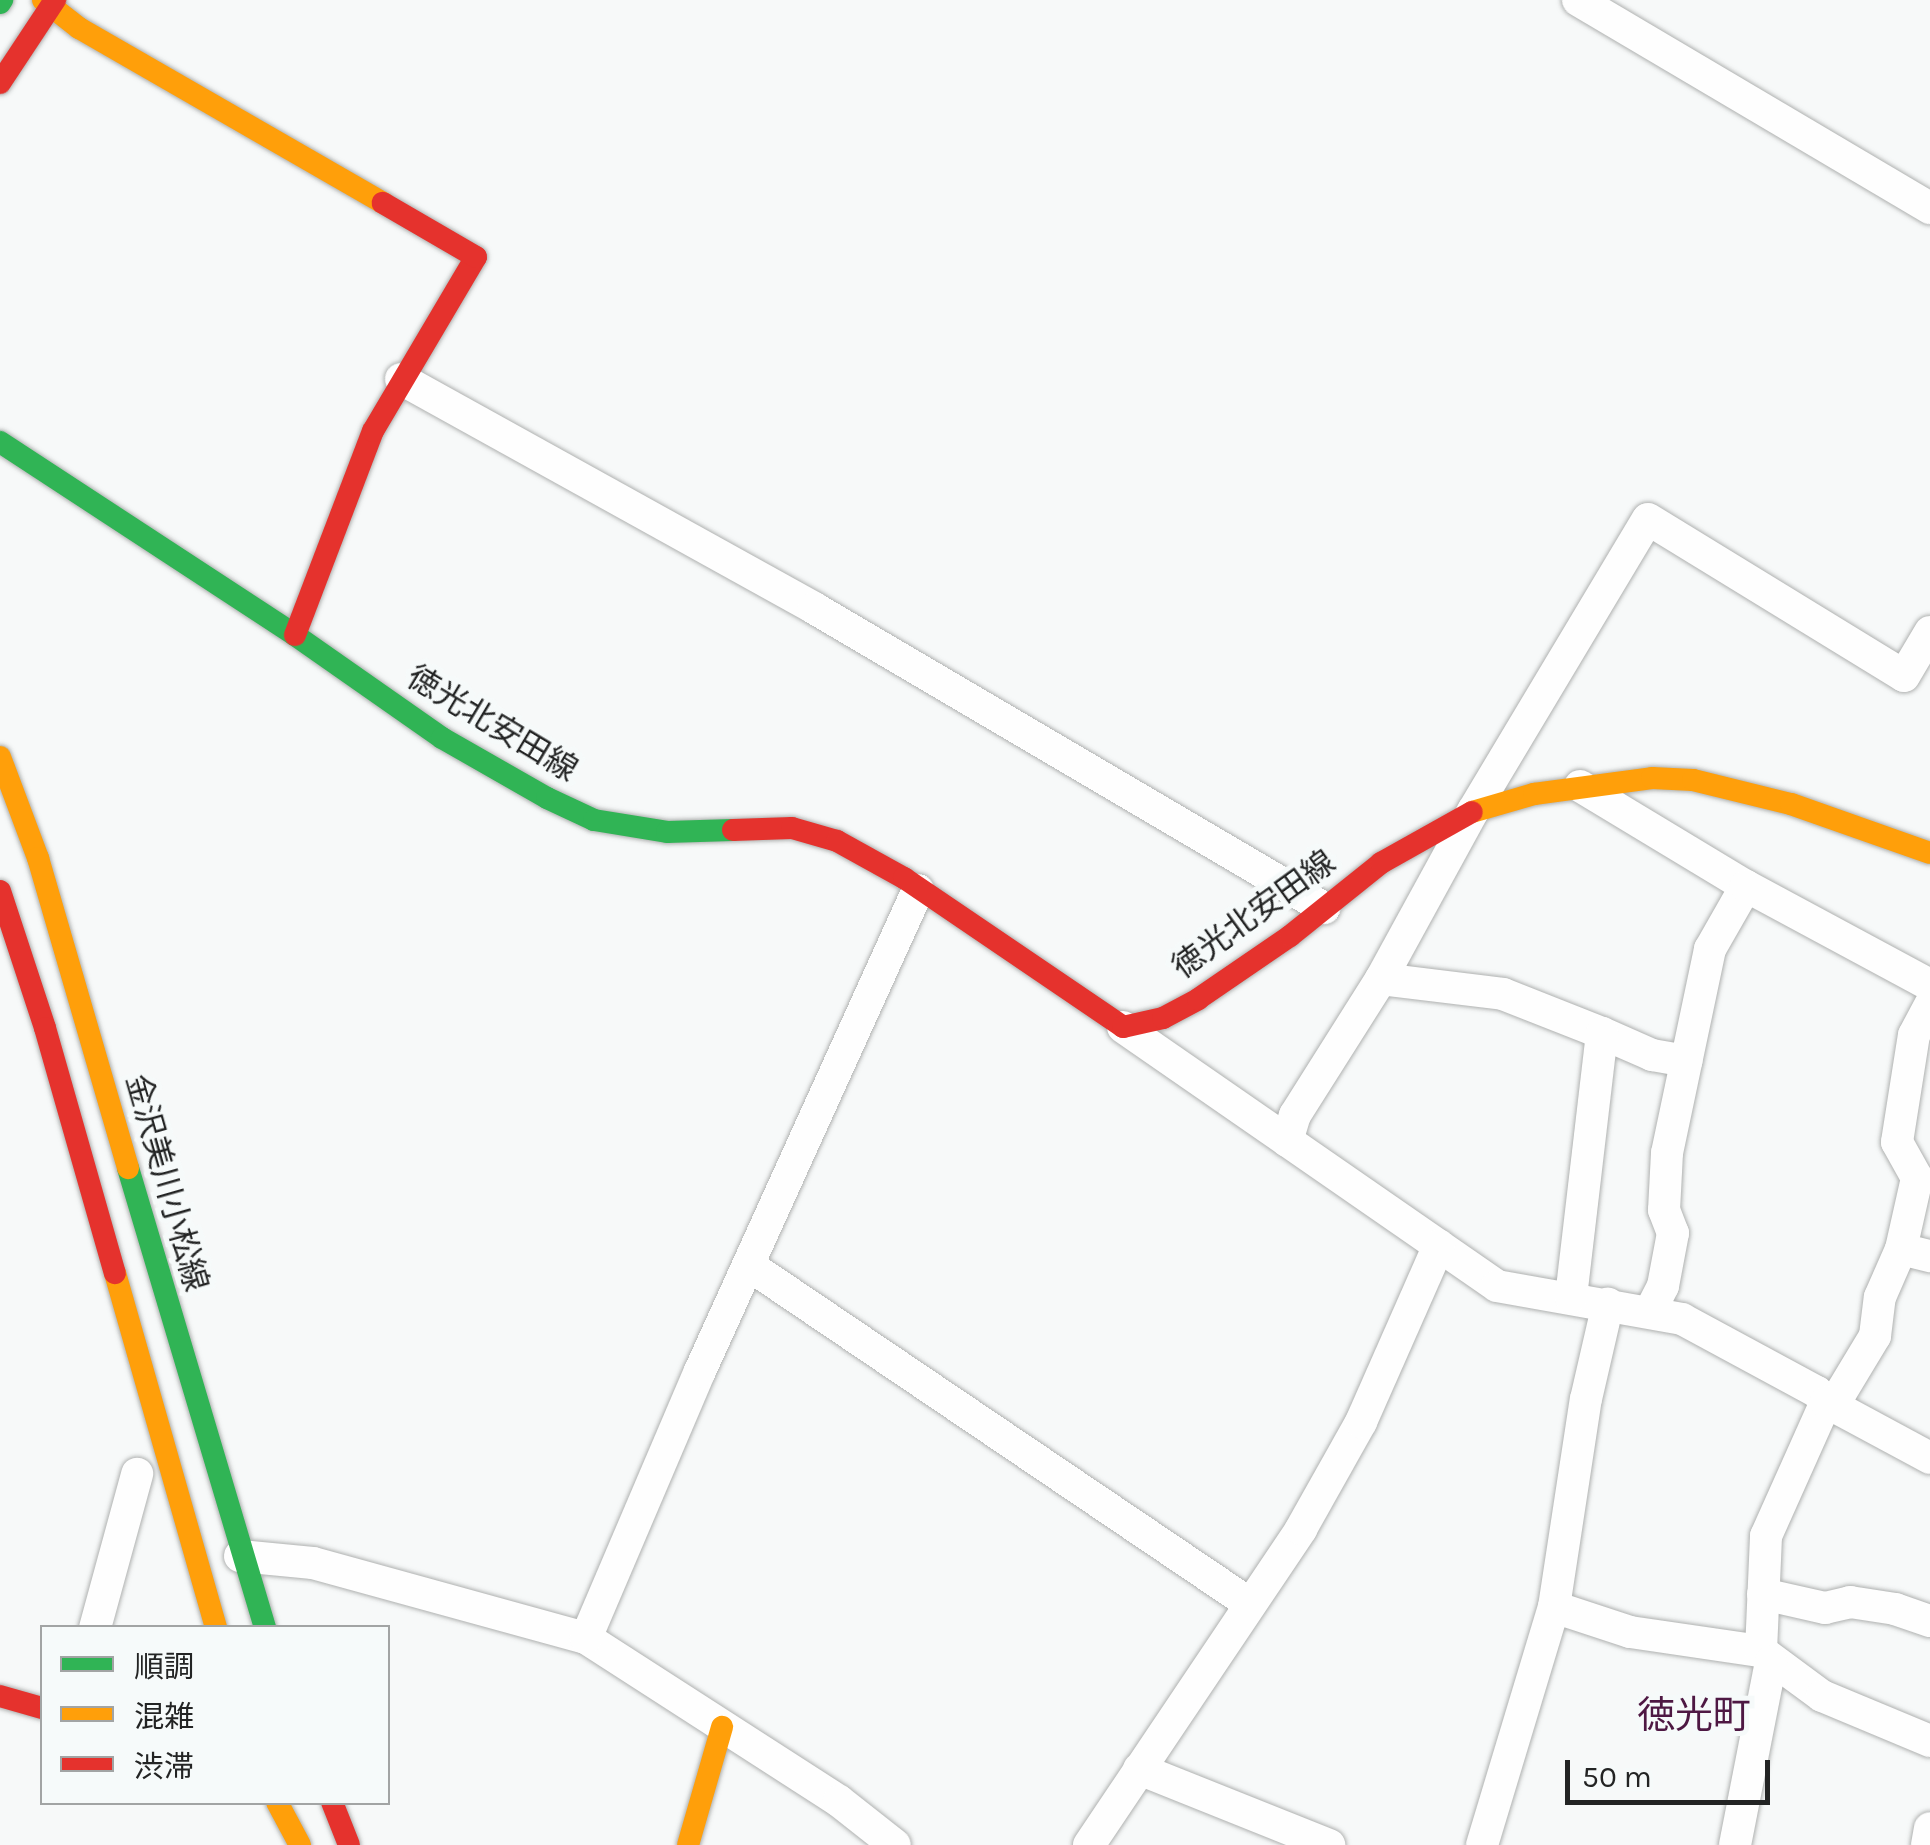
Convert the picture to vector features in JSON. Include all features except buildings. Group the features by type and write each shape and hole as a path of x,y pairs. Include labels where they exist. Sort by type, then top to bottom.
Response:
{"main road":[{"path":"0,84 50,2 80,28 476,256 400,379 373,432 295,635"},
{"name":"徳光北安田線","path":"0,442 295,635 478,762 594,820 667,832 792,828 837,840 1123,1027 1163,1018 1198,1000 1381,862 1473,811 1580,786 1652,778 1730,787 1930,853"},
{"name":"金沢美川小松線","path":"0,758 38,858 240,1556 264,1625"},
{"path":"0,892 45,1028 215,1625"},
{"path":"0,1696 40,1707"},
{"path":"688,1845 722,1727"},
{"path":"280,1805 300,1845"},
{"path":"333,1805 349,1845"}],"street":[{"path":"1578,0 1930,208"},
{"path":"400,379 814,608 1324,908"},
{"path":"1287,1141 1296,1114 1381,979 1473,811 1648,518 1904,676 1930,632"},
{"path":"1580,786 1746,886 1930,986"},
{"path":"1650,1312 1663,1286 1674,1233 1664,1210 1666,1153 1710,949 1746,886"},
{"path":"586,1638 918,890"},
{"path":"1381,979 1503,994 1652,1055 1686,1061"},
{"path":"1734,1845 1766,1656 1766,1536 1826,1402 1840,1394 1875,1336 1880,1297 1915,1252 1917,1178 1897,1142 1914,1035 1930,1005"},
{"path":"1123,1027 1497,1286 1682,1319 1930,1458"},
{"path":"1572,1297 1602,1033"},
{"path":"1088,1845 1301,1529 1361,1422 1439,1245"},
{"path":"750,1266 1250,1604"},
{"path":"1482,1845 1554,1607 1586,1399 1608,1304"},
{"path":"96,1625 137,1474"},
{"path":"240,1556 313,1563 586,1638 839,1801 895,1845"},
{"path":"1763,1594 1826,1608 1850,1602 1895,1608 1930,1621"},
{"path":"1554,1607 1630,1632 1766,1656 1822,1696 1930,1741"},
{"path":"1139,1769 1329,1845"},
{"path":"1928,1845 1930,1828"}],"traffic: fast":[{"path":"0,442 295,635 442,738 547,798 594,820 667,832 733,830"},
{"path":"128,1168 264,1625"}],"traffic: slow":[{"path":"43,0 79,28 383,203"},
{"path":"0,757 38,858 128,1168"},
{"path":"1472,812 1534,794 1652,778 1693,780 1791,804 1930,853"},
{"path":"115,1273 215,1625"},
{"path":"688,1845 722,1727"},
{"path":"279,1805 300,1845"}],"traffic: jam":[{"path":"0,83 55,0"},
{"path":"295,635 373,431 476,257 383,203"},
{"path":"733,830 792,828 837,841 904,878 1123,1027 1163,1018 1198,999 1290,936 1381,863 1472,812"},
{"path":"0,891 45,1028 115,1273"},
{"path":"0,1696 40,1707"},
{"path":"333,1805 349,1845"}],"district":[{"name":"徳光町","path":"1694,1716"}]}
